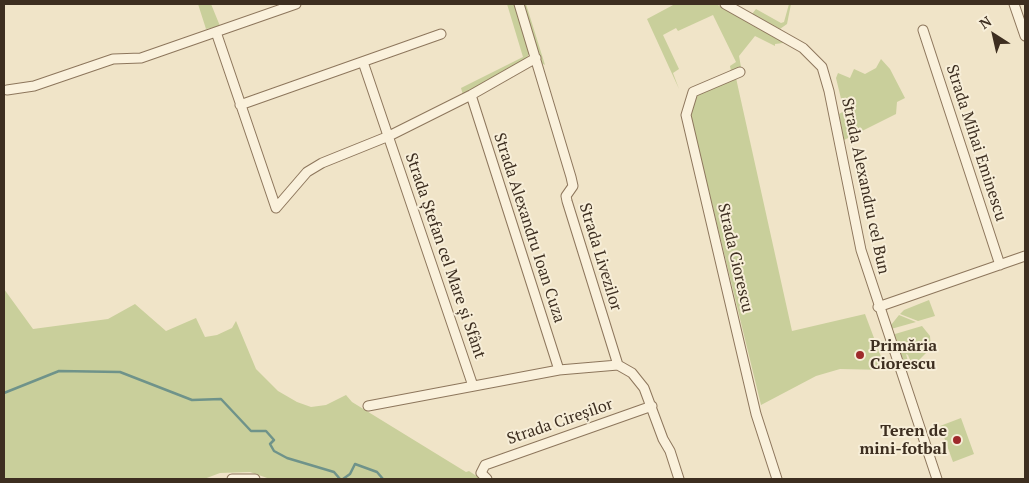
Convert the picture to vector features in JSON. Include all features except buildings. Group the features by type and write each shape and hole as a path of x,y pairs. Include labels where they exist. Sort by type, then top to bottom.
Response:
{"street":[{"path":"7,90 34,86 113,59 141,58 296,4"},
{"name":"Strada Livezilor","path":"519,4 573,186 566,196 566,201 618,365"},
{"name":"Strada Alexandru cel Bun","path":"725,4 803,48 822,67 829,91 861,250 878,307 937,479"},
{"path":"1014,4 1025,36"},
{"name":"Strada Mihai Eminescu","path":"923,30 1000,265"},
{"path":"216,32 240,106 441,34"},
{"name":"Strada Ștefan cel Mare și Sfânt","path":"240,106 276,208 307,172 322,163 389,136 472,95 536,58"},
{"name":"Strada Ștefan cel Mare și Sfânt","path":"363,62 474,386"},
{"name":"Strada Ciorescu","path":"740,72 693,92 686,116 756,414 777,479"},
{"name":"Strada Alexandru Ioan Cuza","path":"472,95 559,370"},
{"path":"878,307 1025,256"},
{"path":"368,406 559,370 618,365 638,379 652,406 679,479"},
{"name":"Strada Cireșilor","path":"487,479 482,476 481,470 486,465 652,406"},
{"path":"232,479 254,479"}],"green space":[{"path":"198,4 211,4 220,26 206,29"},
{"path":"507,4 516,4 531,49 527,58 463,95 461,88 523,57"},
{"path":"522,4 526,4 545,65 541,63"},
{"path":"675,4 716,4 785,40 783,43 775,44 775,46 755,36 739,56 741,67 731,71 730,66 736,62 713,15 678,31 676,28 663,35 679,69 673,73 679,89 647,19"},
{"path":"789,4 791,4 787,24 780,29 752,14 756,9 781,23 784,22"},
{"path":"881,59 890,69 905,98 897,102 896,114 844,140 839,114 844,111 836,78 838,73 850,78 854,69 865,74 876,68"},
{"path":"736,78 792,331 865,314 886,370 840,369 816,376 761,405 689,109 694,93"},
{"path":"4,289 33,329 108,319 135,304 166,331 196,318 205,337 217,335 232,328 236,321 256,369 278,391 297,402 311,407 326,405 346,395 352,402 466,472 469,471 481,479 270,479 250,472 220,473 204,479 4,479"},
{"path":"929,300 935,316 918,321 900,314 904,310"},
{"path":"899,315 916,322 891,329 891,325"},
{"path":"922,326 930,336 931,348 918,361 917,359 911,362 912,365 906,354 909,365 905,364 894,337 895,334"},
{"name":"Teren de mini-fotbal","path":"961,418 974,454 953,462 940,426"}],"waterway":[{"path":"4,393 59,371 120,372 192,400 221,399 251,431 266,431 274,440 270,444 274,451 287,458 334,472 340,479"},
{"path":"343,479 350,474 355,464 377,472 383,479"}],"place":[{"name":"Primăria Ciorescu","path":"860,355"},
{"name":"Teren de mini-fotbal","path":"957,440"}]}
